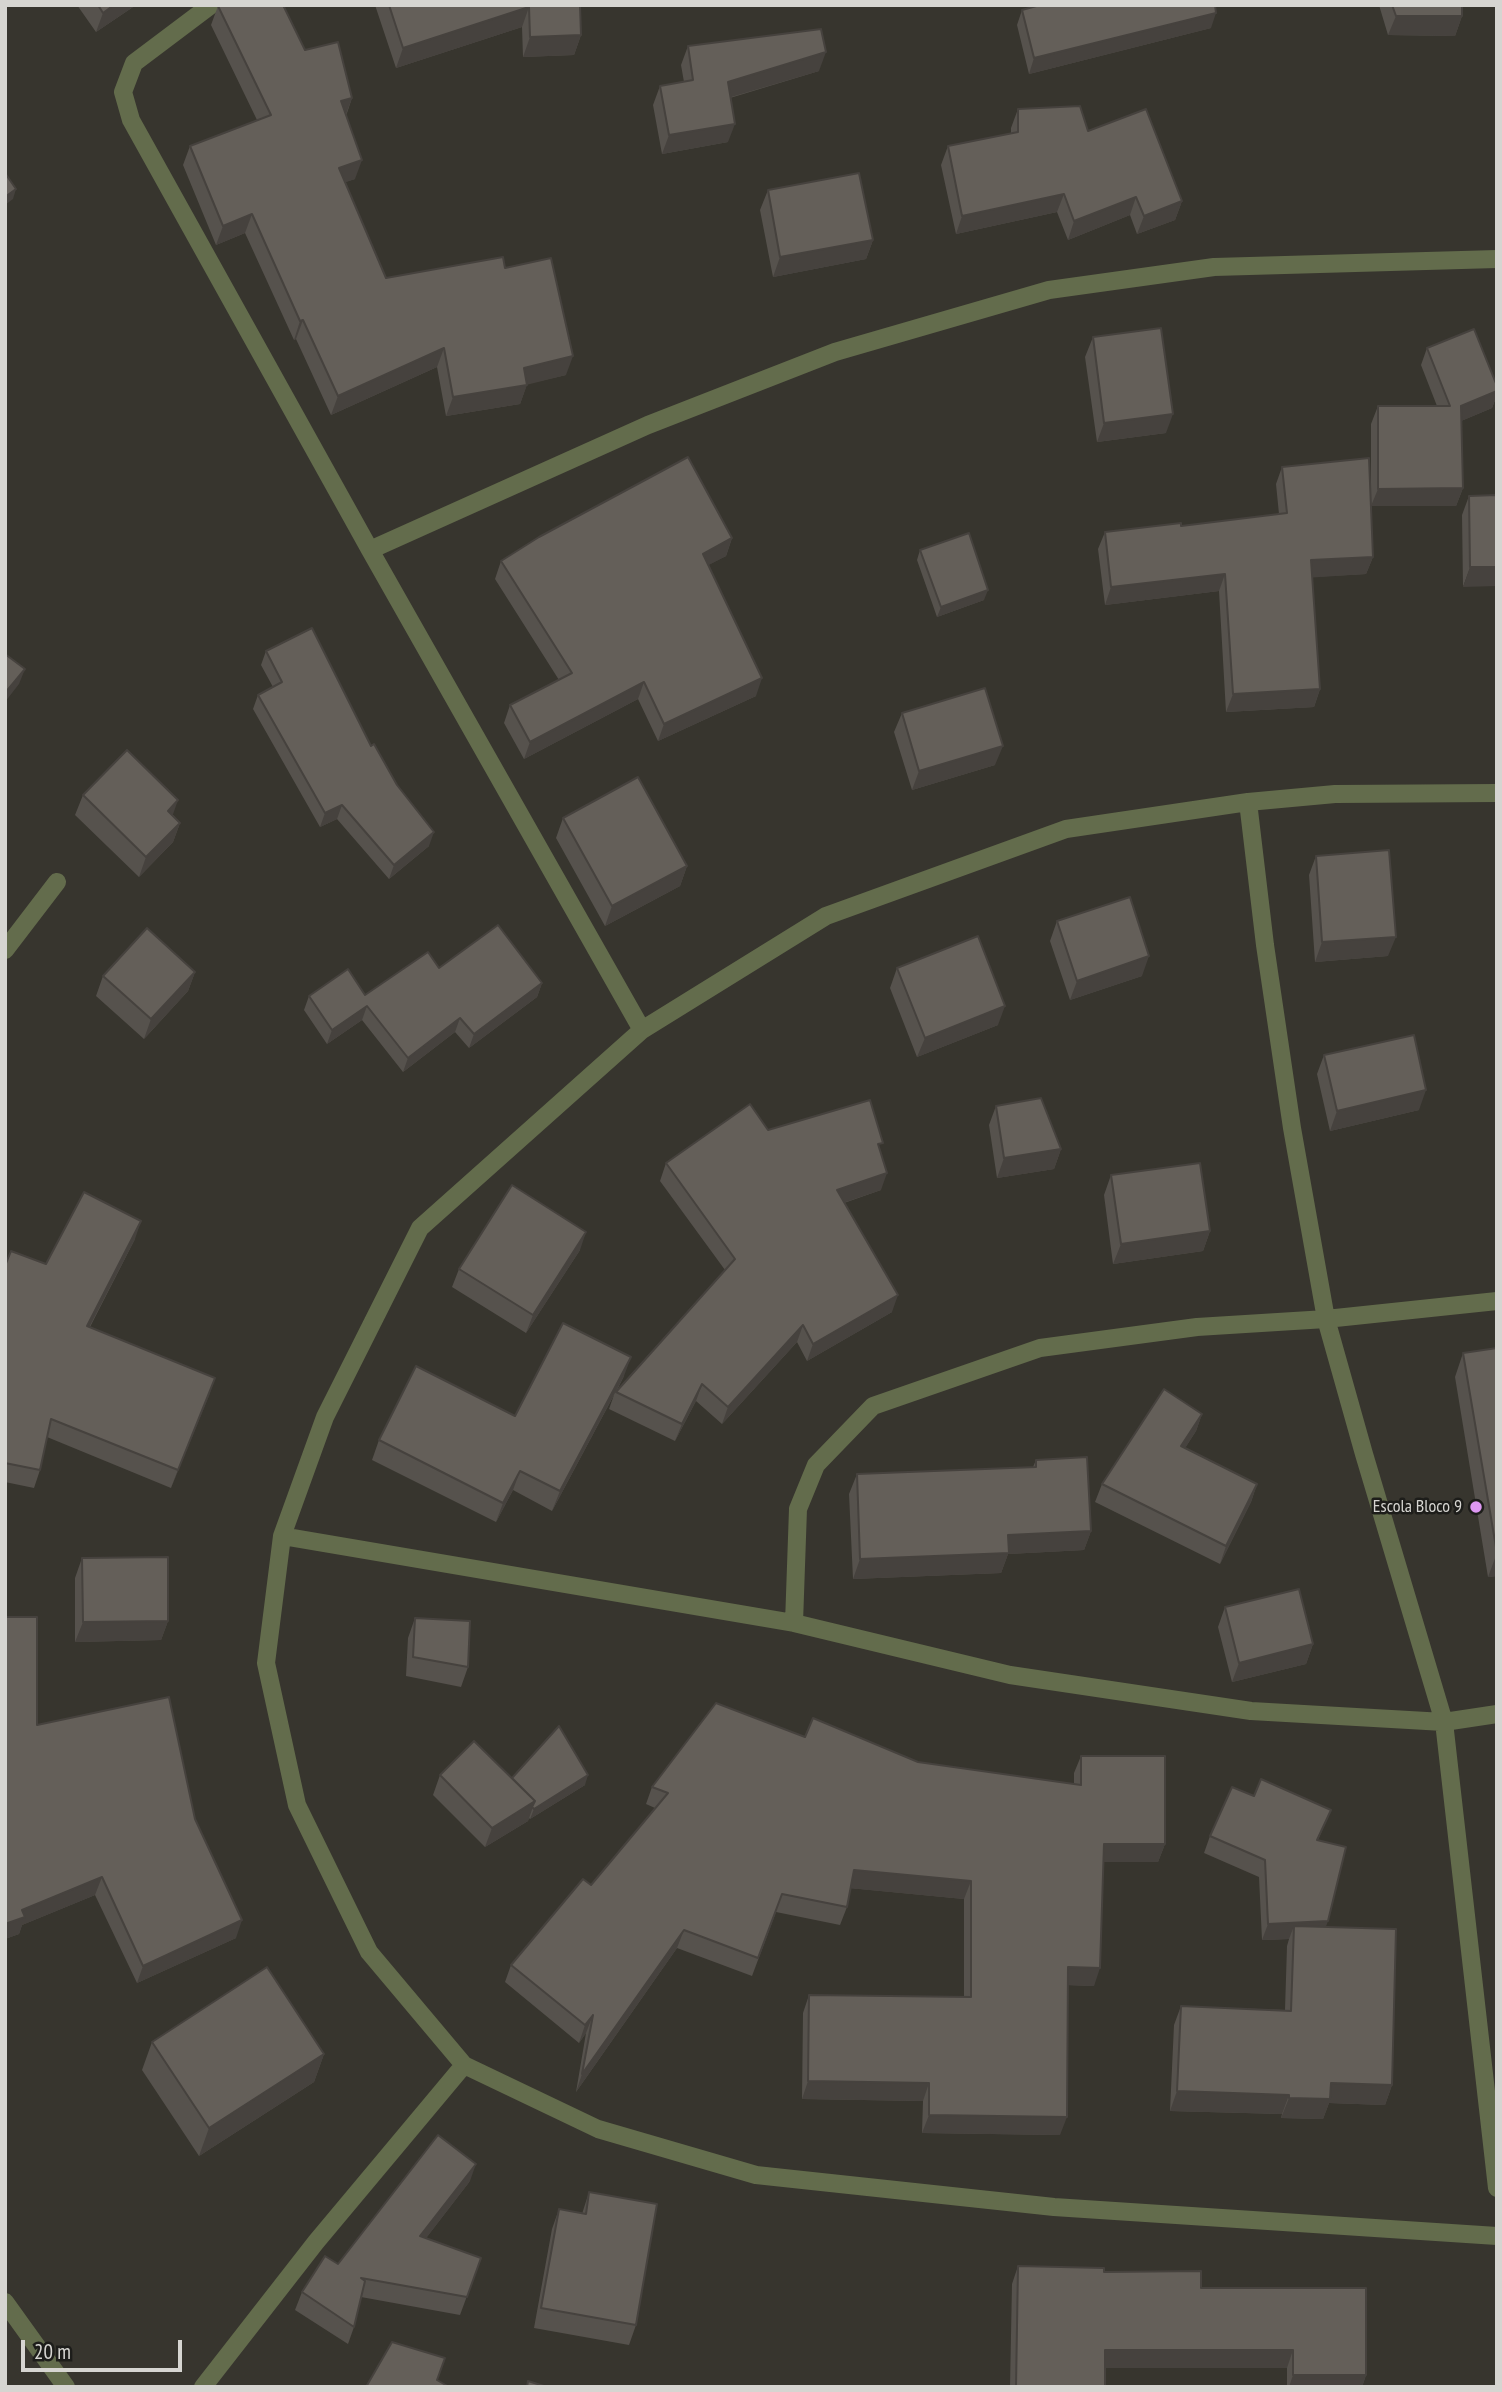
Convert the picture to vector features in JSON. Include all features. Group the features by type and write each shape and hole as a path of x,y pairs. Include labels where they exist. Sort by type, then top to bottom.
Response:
{"street":[{"path":"211,5 134,63 123,92 131,120 370,550 642,1030"},
{"path":"370,550 648,425 835,352 1049,290 1214,267 1497,259"},
{"path":"1497,793 1335,794 1248,802 1066,829 826,916 642,1030 420,1228 325,1417 282,1536 266,1663 297,1805 369,1952 464,2065 598,2129 756,2175 1054,2207 1497,2236"},
{"path":"1248,802 1265,945 1292,1128 1326,1319 1444,1722 1497,2188"},
{"path":"5,950 57,881"},
{"path":"794,1623 798,1509 816,1465 873,1406 1040,1348 1197,1327 1326,1319 1497,1301"},
{"path":"282,1536 794,1623 1010,1675 1251,1711 1444,1722 1497,1714"},
{"path":"203,2387 316,2242 464,2065"},
{"path":"5,2302 66,2387"}],"building":[{"path":"98,5 114,5 103,13"},
{"path":"283,5 305,50 338,42 352,98 341,101 362,160 339,168 386,278 503,257 505,268 551,258 573,356 524,368 527,385 453,397 444,348 338,396 303,320 300,321 252,214 223,226 190,146 271,115 218,6"},
{"path":"389,5 580,5 581,35 530,37 529,7 403,48"},
{"path":"1040,5 1215,5 1216,13 1034,58 1022,10"},
{"path":"1392,5 1462,5 1462,16 1396,16"},
{"path":"821,29 826,52 728,82 735,124 669,135 660,86 693,80 688,46"},
{"path":"1080,106 1088,131 1146,109 1182,201 1144,216 1136,197 1074,221 1064,194 962,216 948,146 1018,132 1018,109"},
{"path":"5,173 16,189 5,197"},
{"path":"859,173 873,240 780,257 768,190"},
{"path":"1161,328 1173,414 1104,423 1093,337"},
{"path":"1474,329 1497,391 1461,406 1463,488 1378,489 1378,406 1450,406 1427,348"},
{"path":"688,457 732,538 703,554 762,678 664,724 644,682 530,742 510,705 572,673 501,561 539,537"},
{"path":"1369,458 1373,557 1311,560 1320,689 1233,694 1225,574 1111,587 1105,532 1287,513 1282,467"},
{"path":"1497,495 1497,567 1470,567 1469,496"},
{"path":"969,533 988,590 941,607 920,550"},
{"path":"312,628 371,746 374,744 397,785 434,832 394,865 342,805 325,813 258,695 282,682 266,651"},
{"path":"5,654 25,669 5,693"},
{"path":"985,688 1003,746 919,771 902,713"},
{"path":"127,750 178,800 168,811 180,823 146,857 83,795"},
{"path":"638,777 687,866 612,906 563,818"},
{"path":"1389,850 1396,937 1322,942 1316,856"},
{"path":"1130,897 1149,956 1077,981 1057,921"},
{"path":"498,925 542,983 474,1034 460,1018 408,1058 367,1006 332,1030 309,996 348,969 365,995 428,952 439,968"},
{"path":"147,928 195,972 151,1019 103,976"},
{"path":"978,936 1005,1006 925,1038 897,968"},
{"path":"1414,1035 1426,1090 1337,1111 1324,1055"},
{"path":"1041,1098 1061,1149 1004,1158 996,1106"},
{"path":"870,1100 883,1143 878,1144 887,1173 837,1190 898,1295 813,1344 803,1325 728,1407 702,1384 682,1424 616,1392 735,1259 666,1163 750,1104 768,1130"},
{"path":"1200,1163 1210,1231 1121,1244 1111,1175"},
{"path":"512,1185 586,1232 533,1315 459,1269"},
{"path":"84,1192 141,1221 87,1326 215,1378 178,1470 51,1419 40,1470 5,1463 5,1266 11,1251 46,1264"},
{"path":"563,1323 631,1357 560,1491 520,1471 503,1503 379,1440 416,1366 515,1416"},
{"path":"1497,1348 1497,1553 1463,1353"},
{"path":"1164,1389 1202,1414 1181,1446 1257,1484 1226,1546 1102,1484"},
{"path":"1087,1457 1091,1531 1008,1535 1009,1553 860,1559 857,1474 1036,1467 1036,1460"},
{"path":"168,1557 168,1621 83,1622 82,1558"},
{"path":"1299,1589 1313,1644 1239,1663 1225,1607"},
{"path":"5,1617 37,1617 37,1725 169,1697 195,1819 242,1920 143,1966 102,1877 22,1910 25,1917 5,1924"},
{"path":"415,1618 470,1621 468,1667 413,1657"},
{"path":"716,1703 805,1737 813,1718 918,1762 1081,1785 1081,1756 1165,1756 1165,1844 1104,1844 1100,1968 1068,1967 1067,2117 929,2115 929,2083 808,2081 809,1995 971,1997 971,1881 854,1870 847,1907 782,1894 758,1958 684,1930 582,2074 593,2015 585,2025 511,1965 583,1879 591,1885 668,1793 652,1787"},
{"path":"559,1726 588,1775 534,1809 532,1807 535,1801 512,1778"},
{"path":"474,1741 535,1801 492,1828 440,1775"},
{"path":"1261,1779 1331,1810 1317,1840 1346,1847 1328,1921 1268,1924 1265,1860 1210,1836 1232,1787 1254,1796"},
{"path":"1294,1926 1396,1929 1392,2085 1331,2083 1330,2099 1177,2091 1181,2006 1291,2011"},
{"path":"267,1967 324,2054 209,2128 152,2042"},
{"path":"438,2135 476,2164 420,2236 481,2258 467,2297 361,2278 365,2281 354,2327 302,2292 325,2256 338,2264"},
{"path":"589,2192 657,2204 636,2325 541,2308 559,2209 586,2214"},
{"path":"1018,2266 1104,2268 1104,2272 1201,2271 1201,2288 1366,2288 1366,2375 1293,2375 1293,2350 1105,2350 1105,2387 1016,2387"},
{"path":"392,2342 445,2358 437,2380 449,2387 366,2387"},
{"path":"528,2381 547,2387 527,2387"}],"place":[{"name":"Escola Bloco 9","path":"1476,1507"}]}
